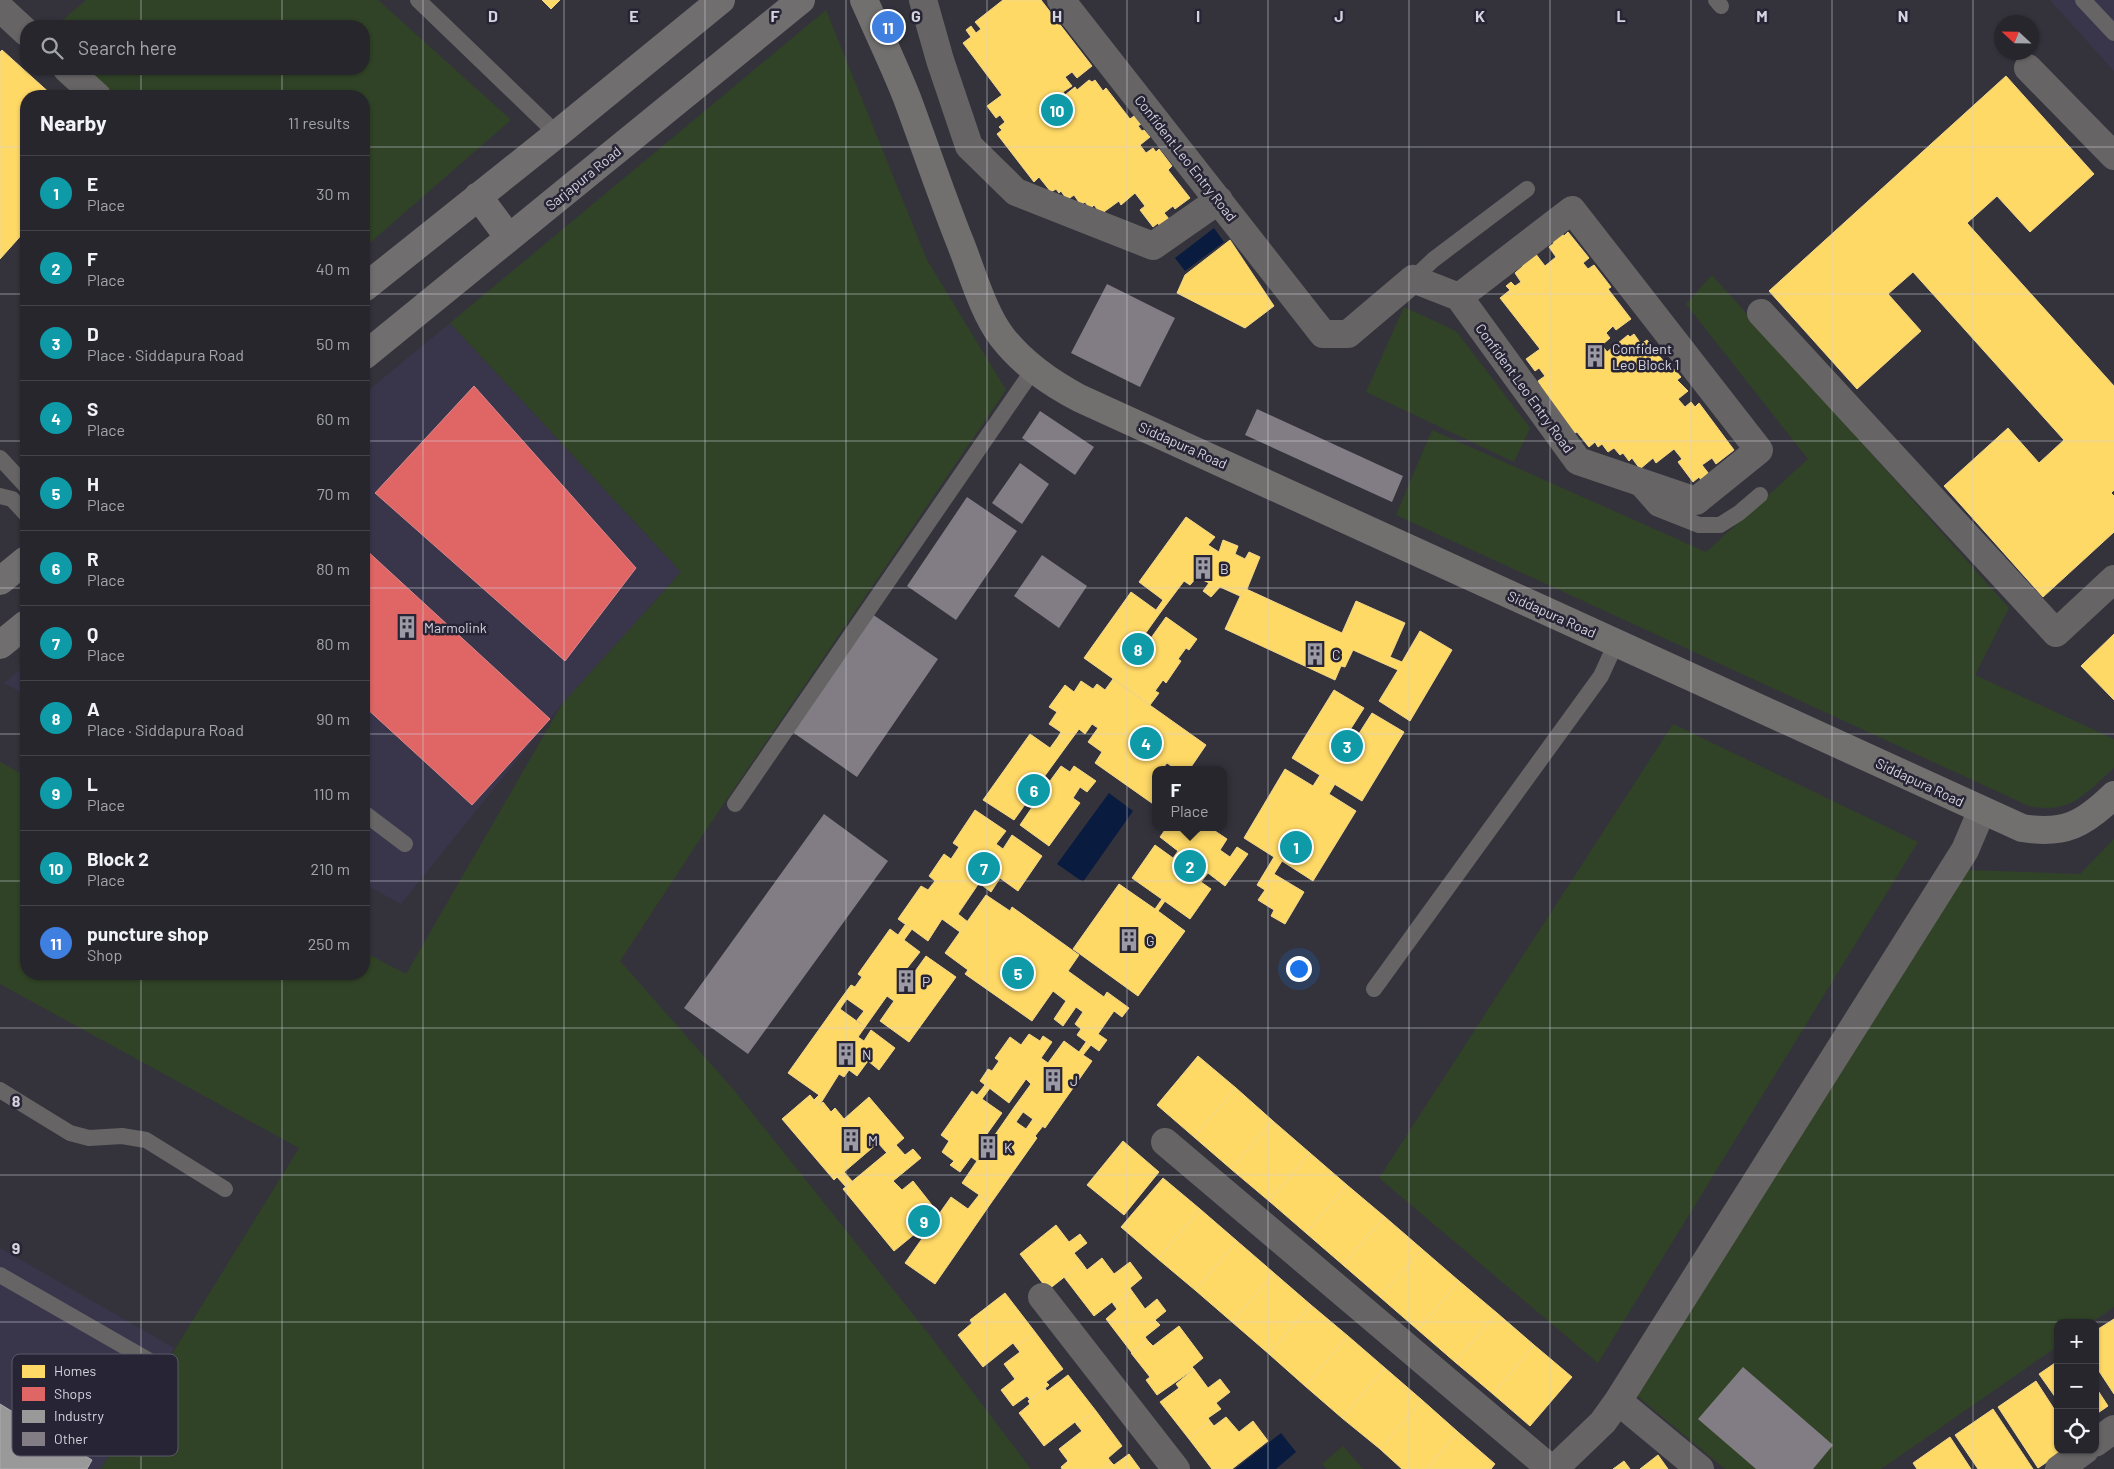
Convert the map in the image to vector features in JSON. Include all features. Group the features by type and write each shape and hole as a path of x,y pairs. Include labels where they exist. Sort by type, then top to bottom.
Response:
{"main road":[{"path":"370,283 721,0"},
{"name":"Sarjapura Road","path":"370,351 801,0"},
{"path":"478,196 509,238"},
{"path":"0,581 20,565"},
{"path":"0,645 20,629"}],"street":[{"name":"Siddapura Road","path":"864,0 906,96 988,313 1001,336 1033,370 1055,386 2022,828 2037,831 2067,828 2085,820 2100,810 2114,795"},
{"path":"923,0 940,60 969,146 1016,192 1153,246 1219,200"},
{"name":"Confident Leo Entry Road","path":"1061,0 1323,334 1348,334 1413,280"},
{"path":"1,10 20,27"},
{"path":"2028,68 2114,156"},
{"path":"74,75 90,90"},
{"name":"Confident Leo Entry Road","path":"1572,210 1759,450 1696,501 1578,461 1459,297 1572,210"},
{"path":"1413,280 1459,297"},
{"path":"1762,312 2056,633 2114,579"},
{"path":"1165,1142 1552,1469 1603,1422 1618,1401 1965,850 1982,810"},
{"path":"1042,1297 1176,1469"},
{"path":"1618,1401 1700,1469"},
{"path":"2099,1440 2114,1429"},
{"path":"2059,1469 2080,1454"}],"lane":[{"path":"418,0 557,134"},
{"path":"2083,0 2114,33"},
{"path":"1413,280 1433,260 1527,189"},
{"path":"735,804 1033,370"},
{"path":"0,458 20,480"},
{"path":"1631,479 1656,508 1699,525 1720,524 1739,513 1760,495"},
{"path":"0,496 12,499 20,508"},
{"path":"1374,990 1601,676 1616,643"},
{"path":"370,818 405,844"},
{"path":"0,1090 70,1133 89,1138 122,1136 146,1140 225,1189"},
{"path":"0,1275 138,1354"}],"shaded area":[{"path":"2050,0 2114,0 2114,71"},
{"path":"450,323 681,572 558,709 401,904 370,887 370,389"},
{"path":"20,670 20,692 4,683"},
{"path":"0,1248 174,1348 170,1354 12,1354 12,1456 109,1456 101,1469 0,1469"}],"green space":[{"path":"86,0 378,0 511,120 370,243 370,90 105,90 89,75 370,75 370,20 63,20"},
{"path":"826,10 927,260 1006,390 710,824 620,961 733,1089 931,1337 1031,1469 101,1469 109,1456 178,1456 178,1354 172,1354 299,1148 0,984 0,762 20,773 20,980 370,980 370,955 406,974 562,704 681,572 450,323"},
{"path":"1712,275 2009,608 1975,675 2114,739 2114,768 2076,800 2067,805 2056,807 2029,806 1396,515 1432,430 1706,552 1808,459 1686,304"},
{"path":"1404,307 1456,331 1530,428 1514,462 1366,392"},
{"path":"1673,724 1918,842 1598,1363 1379,1178"},
{"path":"2114,839 2114,1307 2097,1319 2054,1319 2054,1349 1881,1469 1725,1469 1630,1390 1967,870 2080,874"},
{"path":"1343,1446 1363,1469 1327,1469 1322,1464"}],"water":[{"path":"1214,228 1224,242 1185,271 1175,258"},
{"path":"1109,793 1133,811 1083,882 1057,864"},
{"path":"1281,1433 1296,1452 1276,1469 1235,1469"}],"building: Homes":[{"path":"542,0 560,0 551,9"},
{"path":"1003,0 1041,0 1092,66 1077,78 1072,72 1065,77 1072,86 1063,92 1065,95 1075,87 1077,90 1089,80 1092,82 1095,80 1103,91 1106,88 1130,119 1134,116 1141,124 1138,126 1150,137 1140,145 1146,153 1153,148 1156,152 1159,149 1172,166 1168,170 1190,198 1175,209 1173,206 1164,213 1170,220 1160,227 1158,223 1153,227 1140,210 1145,206 1135,193 1121,205 1119,201 1101,214 1094,205 1090,209 1085,202 1081,205 1074,195 1067,200 1061,191 1059,193 1056,189 1051,192 1039,177 1034,182 997,134 1002,130 999,127 1005,122 1000,115 996,118 987,106 1002,95 963,43 971,37 966,30 971,26 976,33 981,29 975,22"},
{"path":"2,50 20,66 20,75 30,75 46,90 20,90 20,237 0,259 0,52"},
{"path":"2006,76 2094,174 2030,232 1997,196 1967,223 2114,386 2114,490 2111,493 2114,496 2114,532 2043,597 1944,486 2008,428 2039,463 2064,440 1913,272 1888,294 1921,331 1857,389 1769,291"},
{"name":"Confident Leo Block 1","path":"1561,232 1564,236 1568,232 1589,258 1583,263 1588,269 1594,265 1611,287 1608,289 1631,319 1616,330 1613,326 1606,333 1610,338 1602,345 1607,352 1628,335 1630,337 1634,334 1641,344 1647,340 1671,371 1674,369 1681,377 1677,380 1688,391 1678,399 1685,407 1691,402 1695,407 1699,403 1734,450 1716,464 1712,458 1702,465 1709,474 1701,480 1699,477 1693,482 1678,462 1682,459 1674,449 1656,463 1653,458 1640,469 1632,458 1629,461 1623,453 1620,455 1614,448 1608,452 1602,444 1598,447 1595,442 1589,447 1577,432 1573,434 1538,389 1541,386 1538,381 1545,376 1539,368 1535,371 1526,359 1540,349 1500,298 1510,290 1506,286 1511,282 1515,286 1521,282 1515,273 1523,266 1521,264 1535,253 1545,266 1556,257 1549,247 1554,243 1551,239"},
{"path":"1230,240 1274,306 1245,328 1177,293 1185,275"},
{"name":"B","path":"1186,517 1215,537 1208,545 1219,552 1223,540 1238,546 1235,554 1245,559 1249,552 1260,557 1247,589 1244,588 1240,596 1220,587 1211,597 1203,591 1209,583 1197,577 1190,585 1184,581 1160,613 1156,610 1163,600 1139,582"},
{"name":"C","path":"1244,588 1342,633 1356,601 1405,623 1390,657 1402,662 1420,631 1452,650 1410,721 1379,701 1398,670 1353,650 1345,667 1341,666 1335,680 1225,629"},
{"path":"1131,592 1160,613 1145,634 1151,638 1166,617 1197,639 1189,650 1186,648 1178,659 1181,661 1166,683 1163,680 1155,691 1159,693 1150,705 1084,658"},
{"path":"2114,634 2114,700 2081,666"},
{"path":"1113,679 1206,745 1192,766 1171,766 1167,763 1165,766 1152,766 1152,803 1095,763 1102,752 1088,742 1098,728 1092,724 1085,734 1079,729 1068,744 1058,737 1061,732 1049,724 1057,712 1049,707 1065,685 1074,692 1081,681 1093,689 1097,684 1105,690"},
{"path":"1334,690 1364,708 1350,730 1358,735 1372,713 1404,732 1362,801 1292,758"},
{"path":"1030,734 1050,748 1058,737 1068,744 1044,777 1050,781 1061,766 1070,772 1074,766 1096,781 1087,792 1080,787 1073,798 1080,803 1049,846 1020,825 1035,803 1029,799 1014,820 983,800"},
{"path":"1285,769 1313,786 1320,775 1335,784 1329,794 1356,811 1313,881 1282,861 1274,874 1304,892 1285,924 1271,916 1274,910 1258,900 1265,890 1257,885 1274,857 1244,838"},
{"path":"975,810 1006,831 996,844 1003,849 1012,835 1042,856 1018,891 1000,878 991,892 979,883 958,914 968,922 960,932 942,919 928,941 898,919 921,886 928,890 935,881 929,876 944,854 951,859 959,847 953,843"},
{"path":"1164,831 1196,831 1199,833 1200,831 1215,831 1227,839 1220,850 1230,857 1237,847 1248,854 1225,886 1208,873 1201,882 1211,889 1190,919 1132,878 1155,845 1173,858 1178,851 1160,837"},
{"name":"G","path":"1119,884 1155,909 1162,899 1165,901 1158,911 1185,931 1138,996 1073,949"},
{"path":"986,895 1010,911 1012,907 1079,955 1068,971 1104,997 1107,992 1129,1008 1122,1017 1114,1011 1098,1034 1107,1040 1099,1051 1077,1035 1081,1029 1075,1024 1083,1012 1076,1007 1063,1026 1054,1019 1066,1001 1053,991 1032,1021 965,974 968,970 945,953"},
{"name":"P","path":"905,925 912,929 904,940 920,952 904,972 911,977 926,956 956,977 909,1042 880,1021 894,1001 887,996 865,1027 857,1020 864,1011 847,999 844,1003 840,1000 851,985 855,987 862,977 858,974 890,929 898,935"},
{"name":"N","path":"840,1000 844,1003 840,1009 865,1027 858,1037 864,1041 871,1030 895,1048 879,1070 868,1061 857,1076 849,1070 844,1077 839,1074 819,1106 814,1100 819,1095 788,1073"},
{"name":"J","path":"1029,1034 1040,1041 1043,1036 1052,1042 1041,1058 1048,1063 1064,1041 1079,1052 1086,1042 1091,1045 1083,1055 1092,1061 1045,1128 1015,1106 1031,1084 1026,1079 1009,1103 980,1081 988,1069 992,1071 999,1061 995,1058 1010,1037 1021,1045"},
{"path":"1198,1056 1236,1088 1194,1137 1157,1105"},
{"name":"K","path":"985,1085 990,1088 982,1099 1002,1113 987,1134 992,1139 1015,1106 1023,1112 1016,1122 1026,1129 1033,1119 1043,1126 1035,1136 1037,1138 991,1203 962,1183 977,1161 971,1157 960,1172 950,1165 954,1161 942,1152 949,1141 941,1135 972,1091 977,1095"},
{"path":"1236,1088 1273,1121 1231,1169 1194,1137"},
{"name":"M","path":"810,1095 819,1106 823,1102 831,1112 835,1108 844,1119 869,1097 904,1138 887,1153 878,1143 844,1172 853,1182 846,1187 837,1177 834,1180 782,1119"},
{"path":"1273,1121 1310,1153 1269,1201 1231,1169"},
{"path":"1123,1141 1159,1172 1124,1215 1087,1185"},
{"path":"896,1145 905,1155 913,1149 921,1158 893,1181 902,1190 913,1181 939,1214 951,1197 968,1209 979,1195 991,1203 935,1284 905,1263 926,1233 922,1228 894,1251 843,1189"},
{"path":"1310,1153 1347,1185 1306,1233 1269,1201"},
{"path":"1163,1178 1200,1209 1158,1259 1121,1227"},
{"path":"1347,1185 1385,1217 1343,1265 1306,1233"},
{"path":"1200,1209 1237,1241 1195,1290 1158,1259"},
{"path":"1385,1217 1422,1249 1380,1297 1343,1265"},
{"path":"1056,1225 1069,1242 1080,1234 1087,1243 1074,1253 1082,1263 1048,1290 1020,1254"},
{"path":"1237,1241 1274,1273 1232,1322 1195,1290"},
{"path":"1422,1249 1459,1281 1418,1330 1380,1297"},
{"path":"1102,1258 1114,1274 1130,1262 1142,1278 1130,1288 1132,1291 1114,1305 1112,1302 1094,1316 1064,1277 1082,1263 1087,1270"},
{"path":"1274,1273 1311,1305 1269,1354 1232,1322"},
{"path":"1459,1281 1497,1313 1455,1362 1418,1330"},
{"path":"1132,1291 1145,1309 1157,1299 1166,1311 1155,1320 1160,1325 1145,1337 1148,1341 1132,1353 1106,1319 1117,1309 1114,1305"},
{"path":"1005,1293 1035,1332 1016,1347 1013,1343 983,1367 958,1335 972,1323 970,1320"},
{"path":"1311,1305 1348,1336 1305,1386 1269,1354"},
{"path":"1497,1313 1534,1345 1493,1394 1455,1362"},
{"path":"2114,1319 2114,1394 2099,1371 2099,1328"},
{"path":"1179,1326 1203,1358 1192,1367 1194,1369 1157,1395 1146,1380 1150,1377 1131,1353 1148,1341 1153,1346"},
{"path":"1035,1332 1063,1369 1046,1382 1049,1385 1030,1400 1027,1396 1013,1406 1001,1390 1015,1379 1004,1364 1020,1352 1016,1347"},
{"path":"1348,1336 1385,1368 1342,1418 1305,1386"},
{"path":"1534,1345 1572,1377 1530,1426 1493,1394"},
{"path":"2054,1364 2054,1395 2039,1374"},
{"path":"1385,1368 1422,1400 1380,1449 1342,1418"},
{"path":"1194,1369 1208,1388 1220,1379 1230,1392 1216,1403 1221,1409 1208,1418 1210,1421 1189,1439 1160,1402 1179,1388 1176,1384"},
{"path":"1068,1375 1096,1411 1077,1425 1075,1422 1044,1446 1019,1413 1030,1404 1028,1401 1045,1388 1047,1391"},
{"path":"2036,1381 2054,1409 2054,1454 2059,1454 2038,1468 1998,1407"},
{"path":"2099,1392 2108,1406 2099,1412"},
{"path":"1422,1400 1458,1432 1427,1469 1402,1469 1380,1449"},
{"path":"1993,1409 2033,1469 1978,1469 1955,1435"},
{"path":"1096,1411 1122,1446 1108,1458 1111,1462 1102,1469 1062,1469 1061,1467 1068,1461 1059,1449 1082,1431 1077,1425"},
{"path":"1226,1417 1239,1432 1253,1421 1268,1441 1232,1469 1212,1469 1189,1439 1210,1421 1214,1426"},
{"path":"1458,1432 1495,1464 1491,1469 1427,1469"},
{"path":"1950,1437 1971,1469 1917,1469 1913,1463"},
{"path":"1129,1454 1140,1469 1102,1469 1111,1462 1114,1465"},
{"path":"1658,1455 1668,1469 1640,1469"},
{"path":"1624,1461 1630,1469 1613,1469"}],"building: Shops":[{"path":"474,386 636,568 565,661 375,493"},
{"name":"Marmolink","path":"370,554 550,719 472,805 370,712"}],"building: Industry":[{"path":"0,1404 12,1411 12,1456 85,1456 92,1460 87,1469 0,1469"}],"building: Other":[{"path":"1107,284 1175,318 1140,387 1071,353"},
{"path":"1257,409 1403,476 1392,502 1245,435"},
{"path":"1040,411 1094,447 1075,475 1022,438"},
{"path":"1020,463 1049,484 1022,524 992,503"},
{"path":"967,497 1017,531 956,620 907,586"},
{"path":"1042,555 1087,586 1059,628 1014,596"},
{"path":"872,614 938,659 857,777 791,731"},
{"path":"824,814 888,861 748,1054 684,1008"},
{"path":"1743,1367 1833,1445 1813,1469 1756,1469 1698,1419"}],"place":[{"name":"puncture shop","path":"888,27"},
{"name":"Block 2","path":"1057,110"},
{"name":"Confident Leo Block 1","path":"1595,356"},
{"name":"B","path":"1203,568"},
{"name":"Marmolink","path":"407,627"},
{"name":"A","path":"1138,649"},
{"name":"C","path":"1315,654"},
{"name":"S","path":"1146,743"},
{"name":"D","path":"1347,746"},
{"name":"R","path":"1034,790"},
{"name":"E","path":"1296,847"},
{"name":"F","path":"1190,866"},
{"name":"Q","path":"984,868"},
{"name":"G","path":"1129,940"},
{"name":"H","path":"1018,973"},
{"name":"P","path":"906,981"},
{"name":"N","path":"846,1054"},
{"name":"J","path":"1053,1080"},
{"name":"M","path":"851,1140"},
{"name":"K","path":"988,1147"},
{"name":"L","path":"924,1221"}]}
